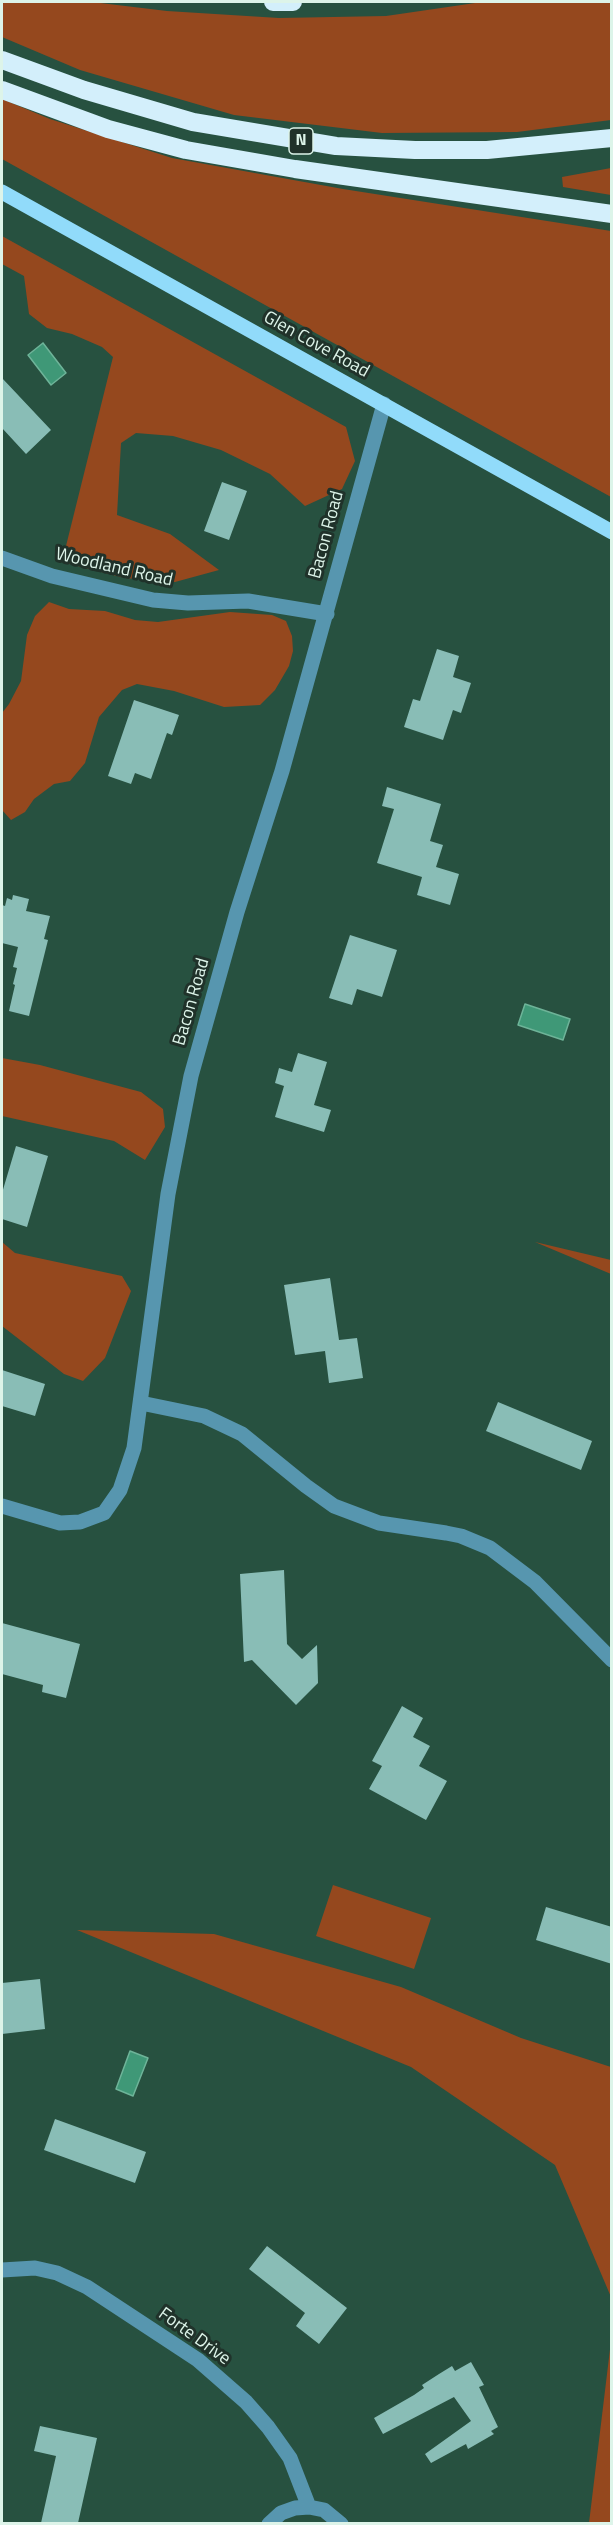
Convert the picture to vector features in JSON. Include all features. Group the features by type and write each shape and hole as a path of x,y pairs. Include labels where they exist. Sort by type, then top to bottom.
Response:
{"highway":[{"path":"273,2 293,2"},
{"name":"N","path":"2,60 84,90 193,122 336,146 468,150 533,147 612,138"},
{"path":"2,90 99,126 186,150 295,169 612,214"}],"main road":[{"name":"Glen Cove Road","path":"2,192 612,532"}],"street":[{"name":"Bacon Road","path":"2,1506 60,1523 80,1522 104,1513 120,1490 134,1448 168,1194 191,1076 237,912 282,771 384,404"},
{"name":"Woodland Road","path":"2,558 52,576 153,600 188,603 248,601 327,614"},
{"path":"141,1403 204,1416 242,1434 334,1506 379,1523 461,1536 490,1548 535,1582 612,1660"},
{"name":"Forte Drive","path":"2,2270 35,2268 57,2273 77,2283 198,2360 246,2402 268,2427 290,2458 309,2507"},
{"path":"269,2523 281,2513 295,2508 309,2507 324,2511 341,2523"}],"shaded area":[{"path":"2,2 92,2 167,11 279,18 386,16 482,2 611,2 611,120 517,132 382,133 234,115 80,70 2,37"},
{"path":"2,99 50,119 172,158 343,189 611,231 611,497 2,159"},
{"path":"611,168 611,195 563,187 562,177"},
{"path":"2,236 346,427 355,461 342,489 305,506 270,474 221,450 173,436 136,433 121,443 117,515 170,534 219,570 175,582 125,578 62,562 113,357 102,347 72,334 47,328 29,314 24,276 2,264"},
{"path":"43,343 66,373 51,385 28,355"},
{"path":"49,602 69,609 105,611 135,620 158,622 230,612 272,615 286,621 292,636 293,651 289,666 275,690 260,705 224,707 174,691 137,684 122,690 99,717 85,763 70,781 54,784 34,799 25,812 11,820 2,810 2,713 21,681 27,635 35,616"},
{"path":"525,1004 570,1019 563,1040 518,1025"},
{"path":"2,1058 40,1065 141,1092 163,1109 165,1127 145,1160 114,1141 2,1116"},
{"path":"2,1242 15,1253 122,1276 131,1291 105,1358 83,1381 64,1374 2,1326"},
{"path":"535,1242 611,1260 611,1274"},
{"path":"333,1885 431,1918 414,1969 316,1936"},
{"path":"77,1930 214,1934 401,1987 521,2038 611,2067 611,2297 555,2165 411,2067"},
{"path":"130,2051 148,2058 133,2096 116,2089"},
{"path":"611,2341 611,2523 589,2523"}],"building":[{"path":"2,378 51,430 26,454 2,428"},
{"path":"222,482 247,491 229,540 204,531"},
{"path":"437,649 459,656 453,677 471,683 461,713 453,710 443,740 404,727 413,699 420,701"},
{"path":"134,700 179,715 172,735 167,733 151,779 135,773 131,784 108,776"},
{"path":"387,787 441,804 430,841 443,845 436,867 459,874 450,905 417,895 422,877 377,863 394,809 382,806"},
{"path":"13,895 29,899 26,911 50,916 44,939 48,940 29,1016 9,1011 15,985 13,984 17,968 13,967 18,947 2,943 2,905 5,906 7,898 12,900"},
{"path":"350,935 397,950 382,997 357,989 352,1005 329,998"},
{"path":"298,1053 327,1062 314,1105 331,1110 324,1132 275,1117 284,1086 275,1083 279,1068 292,1072"},
{"path":"16,1146 48,1156 27,1227 2,1219 2,1193"},
{"path":"330,1278 339,1340 357,1338 363,1378 329,1383 325,1351 295,1355 284,1285"},
{"path":"2,1370 45,1384 35,1416 2,1406"},
{"path":"498,1402 592,1441 581,1470 486,1431"},
{"path":"284,1570 287,1644 302,1659 317,1645 318,1683 296,1705 252,1660 244,1662 240,1574"},
{"path":"2,1623 80,1644 66,1698 42,1692 43,1685 2,1674"},
{"path":"402,1706 423,1718 413,1737 430,1746 419,1766 447,1781 426,1820 369,1789 382,1766 372,1761"},
{"path":"546,1907 612,1927 612,1964 536,1940"},
{"path":"40,1979 45,2029 2,2034 2,1983"},
{"path":"55,2119 146,2152 135,2183 44,2150"},
{"path":"267,2246 347,2308 319,2344 296,2326 305,2313 249,2269"},
{"path":"471,2362 484,2385 479,2387 498,2427 491,2431 494,2434 468,2449 466,2444 431,2463 425,2454 471,2421 454,2397 383,2434 374,2418 414,2395 424,2388 422,2385 452,2366 455,2371"},
{"path":"40,2426 97,2438 78,2523 41,2523 56,2456 34,2451"}]}
